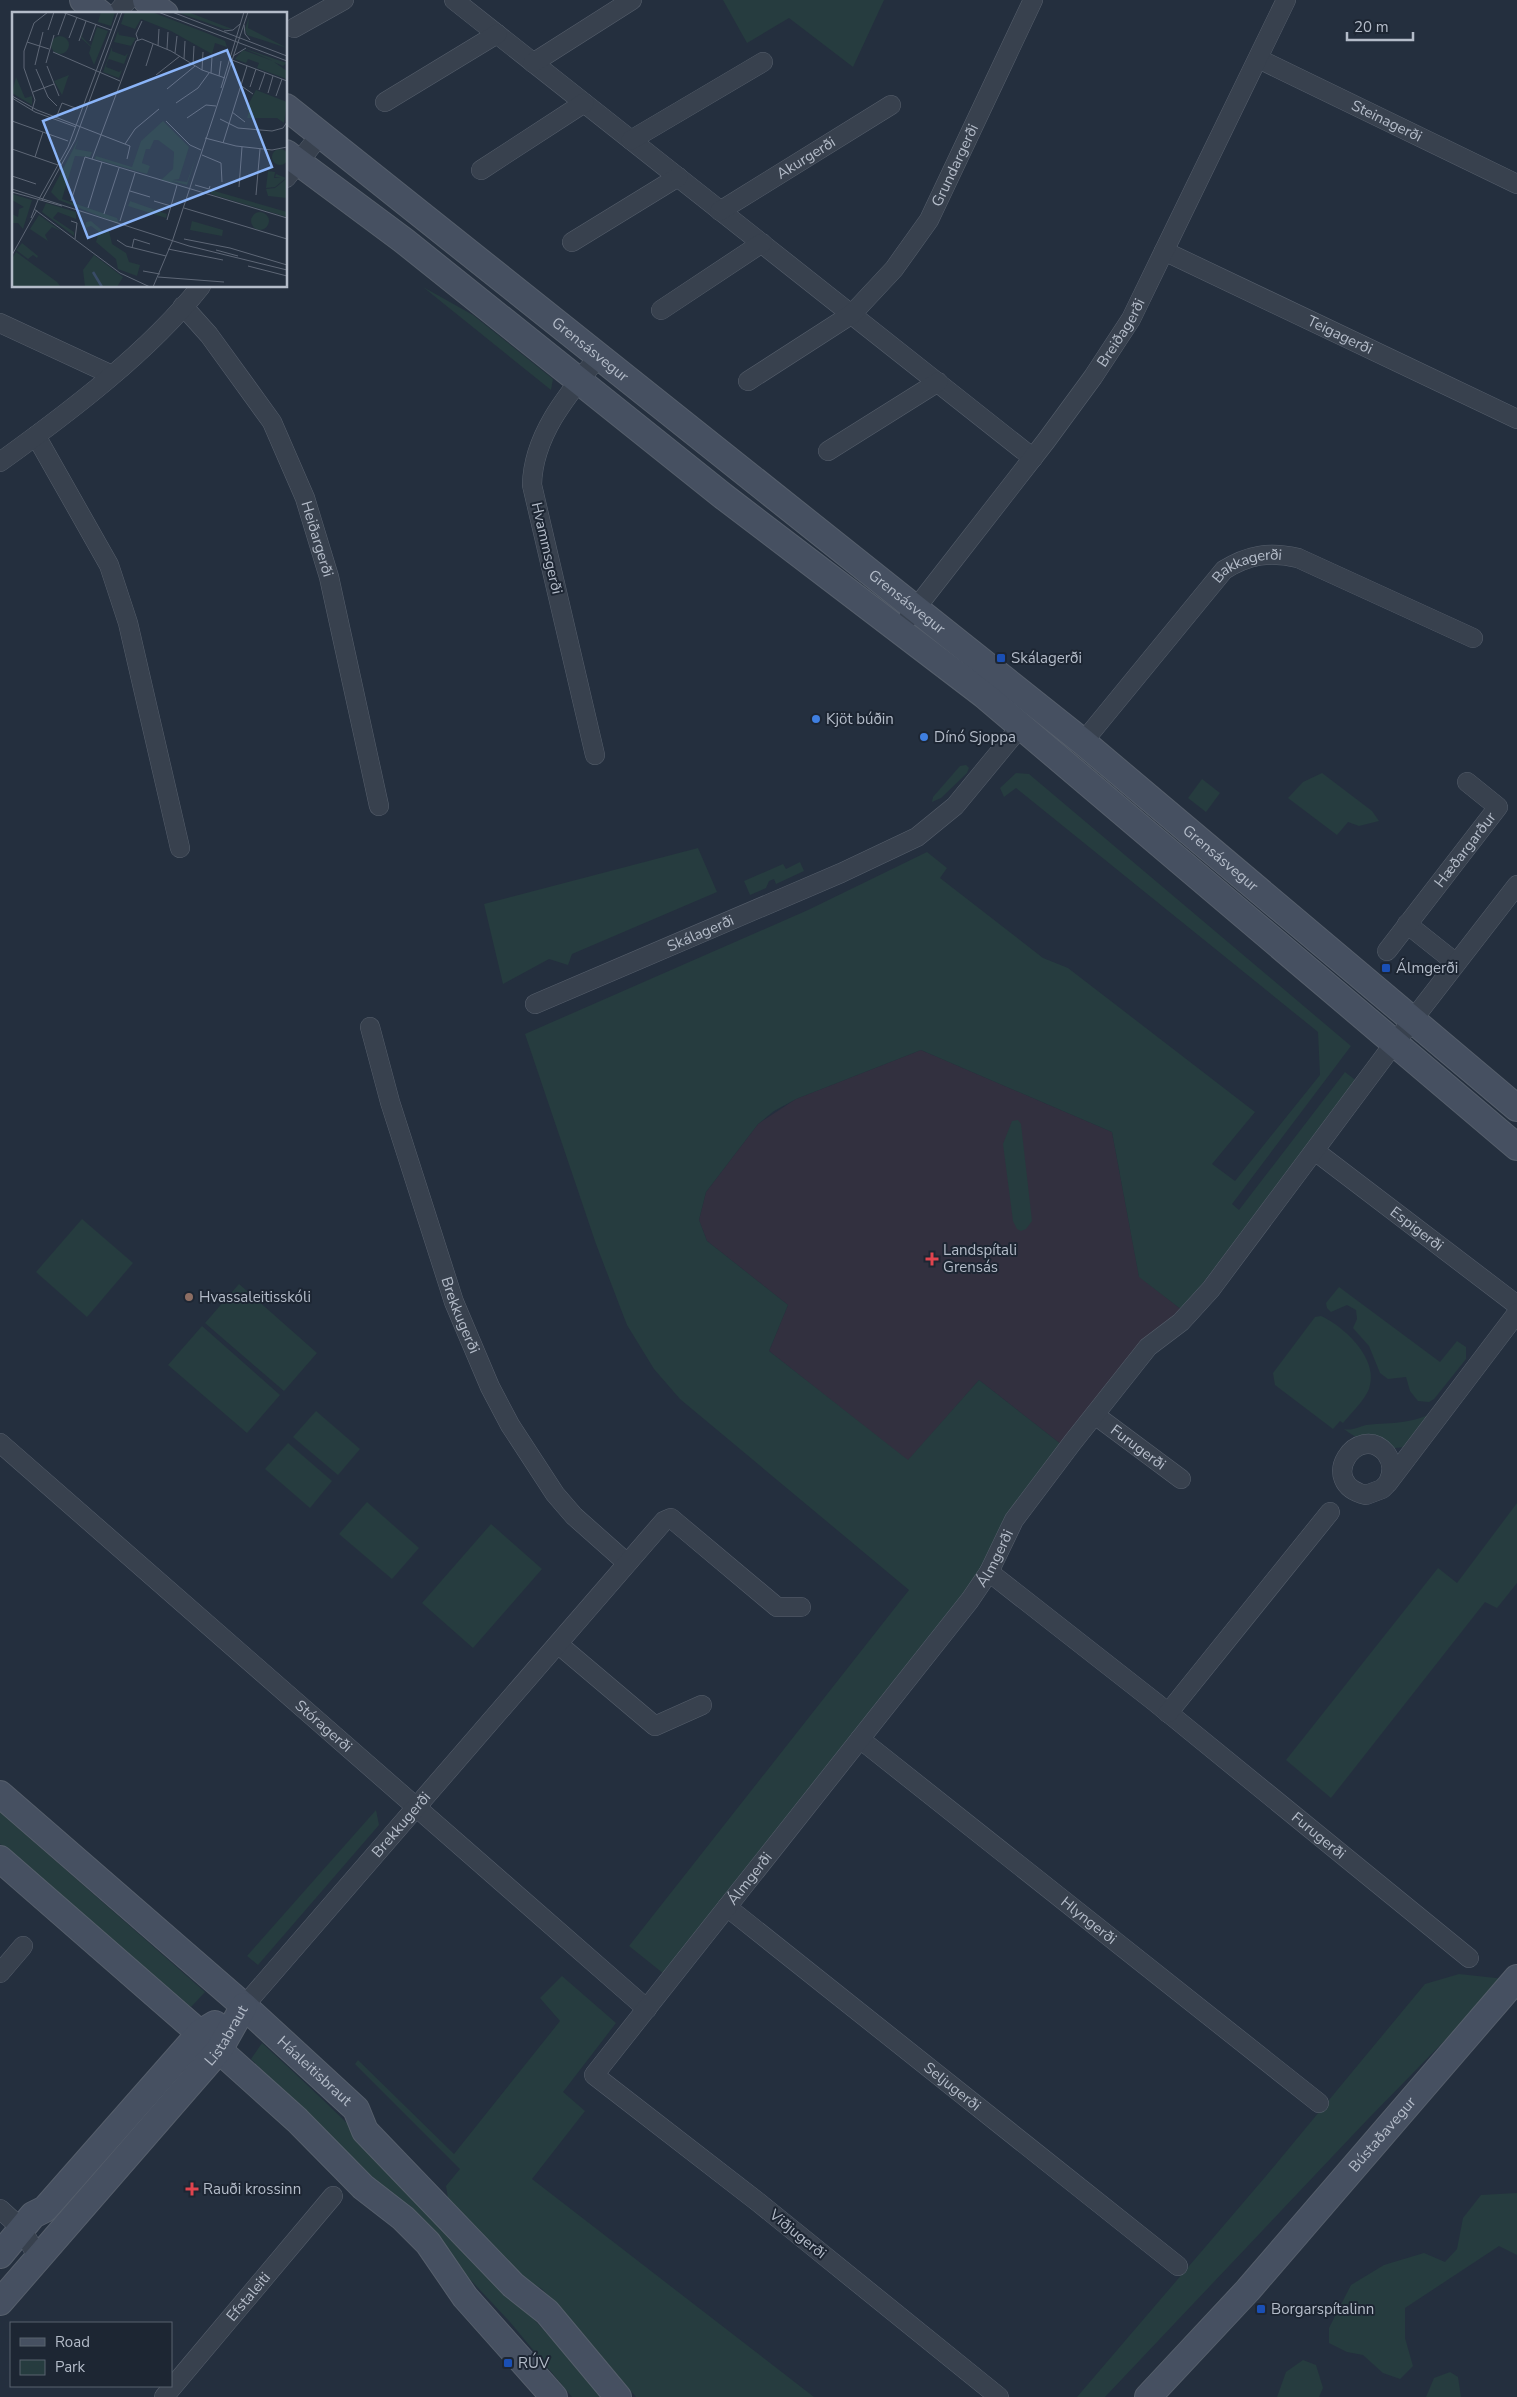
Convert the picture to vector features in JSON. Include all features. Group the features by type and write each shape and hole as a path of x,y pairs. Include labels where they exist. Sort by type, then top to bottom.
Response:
{"main road":[{"path":"83,0 98,12"},
{"path":"146,0 162,12"},
{"name":"Grensásvegur","path":"288,109 1082,742 1517,1108"},
{"name":"Grensásvegur","path":"290,165 403,240 724,496 1022,726 1517,1148"},
{"name":"Háaleitisbraut","path":"0,1794 244,2006 356,2109 365,2132 513,2285 547,2312 618,2397"},
{"path":"0,1860 210,2041 297,2120 363,2187 403,2218 428,2243 465,2297 554,2397"},
{"name":"Bústaðavegur","path":"1148,2397 1248,2290 1517,1978"},
{"name":"Listabraut","path":"0,2255 33,2215 45,2209 244,2006"},
{"name":"Listabraut","path":"0,2302 38,2258 210,2041"},
{"name":"Bústaðavegur","path":"1170,2397 1248,2290"}],"street":[{"path":"118,12 128,0"},
{"path":"294,28 344,0"},
{"path":"533,63 632,0"},
{"name":"Grundargerði","path":"852,314 894,269 929,220 1033,0"},
{"name":"Breiðagerði","path":"900,631 1093,377 1131,319 1286,0"},
{"path":"458,1 533,63 1033,458"},
{"path":"385,102 497,34"},
{"name":"Steinagerði","path":"1258,59 1517,184"},
{"path":"631,140 763,62"},
{"path":"481,170 584,103"},
{"name":"Akurgerði","path":"720,211 891,105"},
{"path":"290,165 320,135"},
{"path":"572,242 678,177"},
{"path":"660,310 762,244"},
{"name":"Teigagerði","path":"1164,251 1517,419"},
{"path":"5,452 36,436 112,375 183,306 194,288"},
{"name":"Heiðargerði","path":"183,306 209,335 272,422 305,498 329,577 379,806"},
{"path":"748,381 852,314"},
{"path":"0,323 112,375"},
{"name":"Hvammsgerði","path":"595,755 532,485 535,457 540,443 579,381 598,356"},
{"path":"828,451 938,382"},
{"path":"36,436 109,565 128,623 180,848"},
{"name":"Bakkagerði","path":"1082,742 1224,570 1252,556 1283,554 1298,558 1473,638"},
{"name":"Skálagerði","path":"535,1004 832,877 917,837 955,806 1022,726"},
{"name":"Hæðargarður","path":"1387,951 1498,807 1467,782"},
{"path":"1395,1043 1517,885"},
{"path":"1407,924 1456,963"},
{"name":"Brekkugerði","path":"370,1027 390,1102 454,1302 490,1387 510,1425 555,1494 574,1516 627,1564"},
{"name":"Álmgerði","path":"594,2075 860,1739 989,1572 1014,1520 1095,1415 1148,1347 1181,1322 1211,1289 1395,1043"},
{"name":"Espigerði","path":"1315,1151 1517,1305"},
{"path":"1388,1483 1517,1313"},
{"name":"Furugerði","path":"1095,1415 1180,1479"},
{"name":"Stóragerði","path":"0,1443 647,2009"},
{"path":"1168,1713 1330,1512"},
{"name":"Brekkugerði","path":"244,2006 664,1521 671,1518 777,1607 801,1606"},
{"name":"Furugerði","path":"989,1572 1168,1713 1470,1958"},
{"path":"558,1644 655,1726 702,1705"},
{"name":"Hlyngerði","path":"860,1739 1319,2103"},
{"name":"Seljugerði","path":"727,1907 1178,2266"},
{"path":"0,1973 23,1946"},
{"name":"Viðjugerði","path":"594,2075 758,2202 999,2397"},
{"name":"Efstaleiti","path":"164,2397 334,2196"},
{"path":"0,2209 22,2228 38,2258"}],"shaded area":[{"name":"Landspítali Grensás","path":"921,1050 1112,1132 1139,1276 1182,1310 1062,1445 979,1380 908,1461 769,1351 788,1305 707,1241 699,1220 706,1192 758,1124 796,1099"}],"green space":[{"path":"723,0 884,0 853,67 789,18 747,43"},
{"path":"423,287 473,315 553,379 551,390"},
{"path":"966,765 969,768 967,773 941,798 932,802 933,797 960,766"},
{"path":"1016,773 1029,774 1351,1046 1232,1204 1239,1210 1345,1072 1358,1082 1182,1310 1139,1277 1112,1132 921,1050 796,1099 774,1111 758,1124 706,1192 699,1220 707,1241 788,1305 769,1351 908,1460 979,1380 1062,1445 977,1579 664,1974 629,1946 909,1590 680,1399 654,1369 627,1325 596,1244 525,1034 808,910 927,852 947,868 940,878 1043,958 1068,968 1255,1112 1212,1164 1235,1181 1320,1075 1318,1032 1016,788 1004,797 1000,788"},
{"path":"1322,773 1372,811 1379,821 1359,826 1348,822 1337,835 1288,798 1303,782"},
{"path":"1202,779 1220,793 1206,812 1188,798"},
{"path":"698,848 717,892 572,954 568,965 549,959 503,984 484,904"},
{"path":"800,862 804,871 776,884 774,879 769,881 766,888 750,895 744,881 783,864 786,869"},
{"path":"1018,1120 1021,1124 1032,1221 1026,1229 1021,1231 1017,1229 1013,1221 1003,1144 1012,1121"},
{"path":"82,1219 133,1263 87,1317 36,1272"},
{"path":"239,1284 317,1353 284,1391 205,1323"},
{"path":"1339,1287 1440,1362 1457,1341 1466,1347 1466,1359 1434,1399 1429,1402 1418,1401 1410,1391 1406,1377 1388,1379 1380,1373 1369,1346 1353,1328 1357,1319 1356,1310 1347,1305 1331,1312 1327,1308 1326,1303"},
{"path":"1321,1316 1350,1336 1365,1356 1370,1367 1371,1378 1367,1393 1343,1423 1340,1421 1333,1429 1275,1385 1273,1373 1315,1317"},
{"path":"202,1326 280,1395 247,1433 168,1365"},
{"path":"1438,1410 1403,1447 1388,1448 1372,1444 1344,1429 1350,1430 1366,1425 1411,1421"},
{"path":"316,1411 360,1449 338,1475 293,1437"},
{"path":"288,1443 332,1481 310,1508 265,1469"},
{"path":"367,1502 419,1548 392,1579 339,1534"},
{"path":"1517,1503 1517,1583 1497,1608 1485,1602 1331,1798 1286,1760 1438,1568 1457,1583"},
{"path":"491,1524 542,1569 473,1648 422,1603"},
{"path":"376,1810 379,1825 258,1965 247,1956"},
{"path":"0,1812 205,1992 191,2007 0,1844"},
{"path":"1459,1974 1505,1979 1367,2120 1105,2397 1077,2397 1266,2176 1425,1984"},
{"path":"562,1976 616,2023 563,2092 585,2111 532,2179 814,2397 636,2397 542,2289 513,2273 449,2204 446,2186 460,2169 355,2064 358,2060 454,2154 560,2021 540,1998"},
{"path":"262,2043 395,2171 480,2260 604,2397 572,2397 510,2322 435,2242 251,2059"},
{"path":"1517,2193 1517,2255 1499,2246 1405,2308 1405,2338 1413,2366 1400,2379 1383,2373 1363,2355 1347,2352 1329,2343 1329,2328 1351,2285 1384,2265 1424,2253 1445,2262 1457,2249 1463,2218 1481,2195"},
{"path":"1303,2360 1316,2365 1323,2388 1319,2397 1277,2397 1286,2372"},
{"path":"1450,2372 1458,2377 1461,2397 1426,2397 1434,2378"}],"place":[{"name":"Skálagerði","path":"1001,658"},
{"name":"Kjöt búðin","path":"816,719"},
{"name":"Dínó Sjoppa","path":"924,737"},
{"name":"Álmgerði","path":"1386,968"},
{"name":"Landspítali Grensás","path":"932,1259"},
{"name":"Hvassaleitisskóli","path":"189,1297"},
{"name":"Rauði krossinn","path":"192,2189"},
{"name":"Borgarspítalinn","path":"1261,2309"},
{"name":"RÚV","path":"508,2363"}]}
